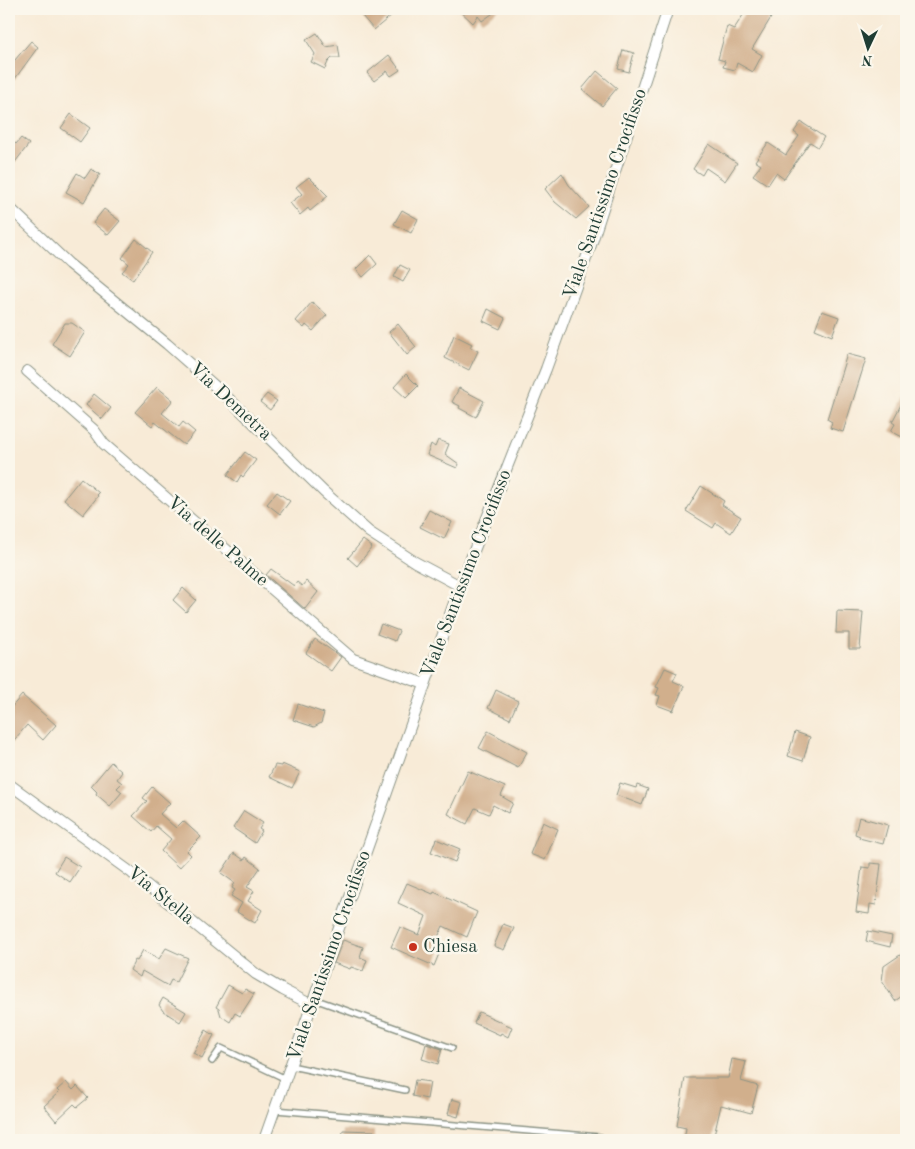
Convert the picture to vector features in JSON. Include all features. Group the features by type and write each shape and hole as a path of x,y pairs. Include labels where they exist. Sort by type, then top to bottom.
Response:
{"street":[{"name":"Viale Santissimo Crocifisso","path":"264,1140 460,586 542,378 591,244 668,9"},
{"name":"Via Demetra","path":"9,207 69,264 167,344 225,395 324,492 370,532 415,562 460,586"},
{"name":"Via delle Palme","path":"27,371 94,430 104,444 353,659 425,684"},
{"name":"Via Stella","path":"9,784 132,873 256,974 283,990 313,1002"}],"lane":[{"path":"313,1002 452,1048"},
{"path":"212,1061 221,1048 286,1079"},
{"path":"291,1066 406,1090"},
{"path":"275,1110 600,1137"}],"building":[{"path":"356,9 399,9 374,30"},
{"path":"458,9 499,9 482,21 478,16 473,23"},
{"path":"747,9 761,9 772,16 752,49 762,55 753,72 737,63 735,70 723,67 725,61 718,59 727,26 734,29"},
{"path":"317,33 326,47 338,45 340,58 332,58 325,69 311,62 315,54 306,40"},
{"path":"31,41 38,47 9,87 9,67"},
{"path":"623,50 634,53 629,72 618,69"},
{"path":"389,55 400,70 391,76 387,71 374,81 367,73"},
{"path":"597,71 617,88 602,106 582,89"},
{"path":"71,114 90,128 80,142 61,128"},
{"path":"801,122 824,137 818,147 810,142 784,179 776,173 768,185 753,175 761,165 755,161 768,143 786,155 799,136 794,132"},
{"path":"21,138 29,144 9,170 9,139 16,144"},
{"path":"709,144 737,163 725,181 706,168 702,175 693,169"},
{"path":"91,169 100,174 84,202 66,192 77,173 85,178"},
{"path":"562,173 569,185 589,207 576,219 555,202 545,189"},
{"path":"309,177 328,196 310,211 308,208 300,215 290,203 302,194 296,187"},
{"path":"104,209 120,221 108,235 93,223"},
{"path":"402,210 418,219 411,233 394,224"},
{"path":"136,239 152,252 133,280 122,272 129,264 122,258"},
{"path":"370,255 377,264 363,277 356,269"},
{"path":"400,265 410,270 403,282 394,277"},
{"path":"312,302 327,315 313,331 306,325 304,328 296,321"},
{"path":"488,309 505,318 500,329 483,321"},
{"path":"822,311 839,317 832,336 815,329"},
{"path":"65,323 72,323 85,332 70,356 52,344"},
{"path":"398,324 416,347 407,355 389,332"},
{"path":"454,335 472,344 470,347 478,351 469,370 445,358"},
{"path":"847,354 866,359 843,432 830,428 832,422 827,419"},
{"path":"406,374 418,386 406,398 394,387"},
{"path":"157,387 173,400 162,413 179,427 183,422 195,432 184,445 155,422 152,426 135,412"},
{"path":"459,388 484,401 476,417 452,402"},
{"path":"94,394 111,408 102,419 86,405"},
{"path":"267,394 277,401 270,410 260,402"},
{"path":"906,395 906,439 891,431 895,424 892,422"},
{"path":"438,440 449,444 445,454 459,464 457,468 427,455 431,444 435,447"},
{"path":"245,452 256,460 243,477 241,475 237,482 227,475"},
{"path":"81,478 99,493 83,515 64,499"},
{"path":"701,486 724,501 722,505 741,517 731,533 716,523 713,528 686,511"},
{"path":"277,492 290,501 280,514 267,504"},
{"path":"429,510 452,522 444,539 420,527"},
{"path":"363,540 372,547 357,566 348,558"},
{"path":"271,569 294,586 297,582 302,586 306,581 318,592 305,609 266,575"},
{"path":"183,588 196,600 186,612 173,600"},
{"path":"837,611 863,612 860,649 849,649 849,633 836,633"},
{"path":"381,624 399,631 395,641 377,634"},
{"path":"315,639 341,657 331,671 306,653"},
{"path":"665,668 677,673 673,681 684,686 673,711 657,705 660,696 656,695 659,688 656,687"},
{"path":"496,690 518,701 510,719 488,708"},
{"path":"22,695 56,725 43,740 27,725 9,746 9,710"},
{"path":"298,704 324,713 321,723 314,727 293,720"},
{"path":"488,731 527,752 518,768 479,748"},
{"path":"795,732 810,737 803,761 788,756"},
{"path":"111,762 122,772 117,779 122,783 117,788 122,792 110,806 96,794 97,792 91,786"},
{"path":"282,764 300,772 292,788 269,777 275,765 281,766"},
{"path":"468,771 505,787 501,796 513,803 508,813 493,805 489,814 475,808 467,824 448,814"},
{"path":"620,783 636,788 637,785 648,789 642,805 616,795"},
{"path":"152,787 170,803 160,814 176,828 183,821 201,837 187,851 191,855 179,868 161,851 171,839 156,826 151,832 133,816 147,801 143,798"},
{"path":"244,811 263,823 259,829 262,831 255,843 233,828"},
{"path":"859,817 888,825 883,844 859,838 860,836 855,834"},
{"path":"543,822 558,829 545,860 530,854"},
{"path":"436,839 460,849 455,862 431,852"},
{"path":"234,853 244,860 246,857 260,868 247,887 254,891 248,901 262,910 255,923 237,912 242,903 231,896 235,890 232,888 235,883 221,873"},
{"path":"64,857 80,867 70,882 55,872"},
{"path":"870,863 881,864 876,905 870,904 869,914 856,912 862,867 870,868"},
{"path":"407,883 433,894 434,892 477,912 467,937 443,926 434,946 441,949 434,966 391,947 400,927 419,935 426,916 398,903"},
{"path":"503,924 514,928 504,950 494,946"},
{"path":"868,931 892,936 890,947 866,941"},
{"path":"343,940 363,947 360,957 367,960 363,971 351,967 350,969 334,963"},
{"path":"166,948 188,958 176,982 171,980 168,986 142,971 140,977 130,970 143,950 159,959"},
{"path":"906,951 906,993 895,1001 882,981 884,966"},
{"path":"228,985 242,993 245,989 254,994 240,1016 235,1013 230,1022 221,1016 219,1009 216,1007"},
{"path":"163,998 186,1012 180,1022 163,1011 159,1005"},
{"path":"479,1012 512,1027 508,1037 474,1023"},
{"path":"206,1030 214,1035 202,1058 193,1053"},
{"path":"426,1044 442,1049 438,1064 422,1059"},
{"path":"732,1059 746,1062 741,1081 758,1086 751,1113 721,1105 713,1140 684,1140 686,1128 677,1126 685,1078 728,1078"},
{"path":"415,1080 430,1082 427,1099 412,1096"},
{"path":"66,1082 73,1090 77,1086 88,1098 77,1107 74,1104 56,1121 44,1106 59,1092 57,1090"},
{"path":"452,1099 462,1102 458,1117 448,1114"},
{"path":"343,1130 374,1131 374,1140 342,1140"}],"place":[{"name":"Chiesa","path":"413,947"}]}
